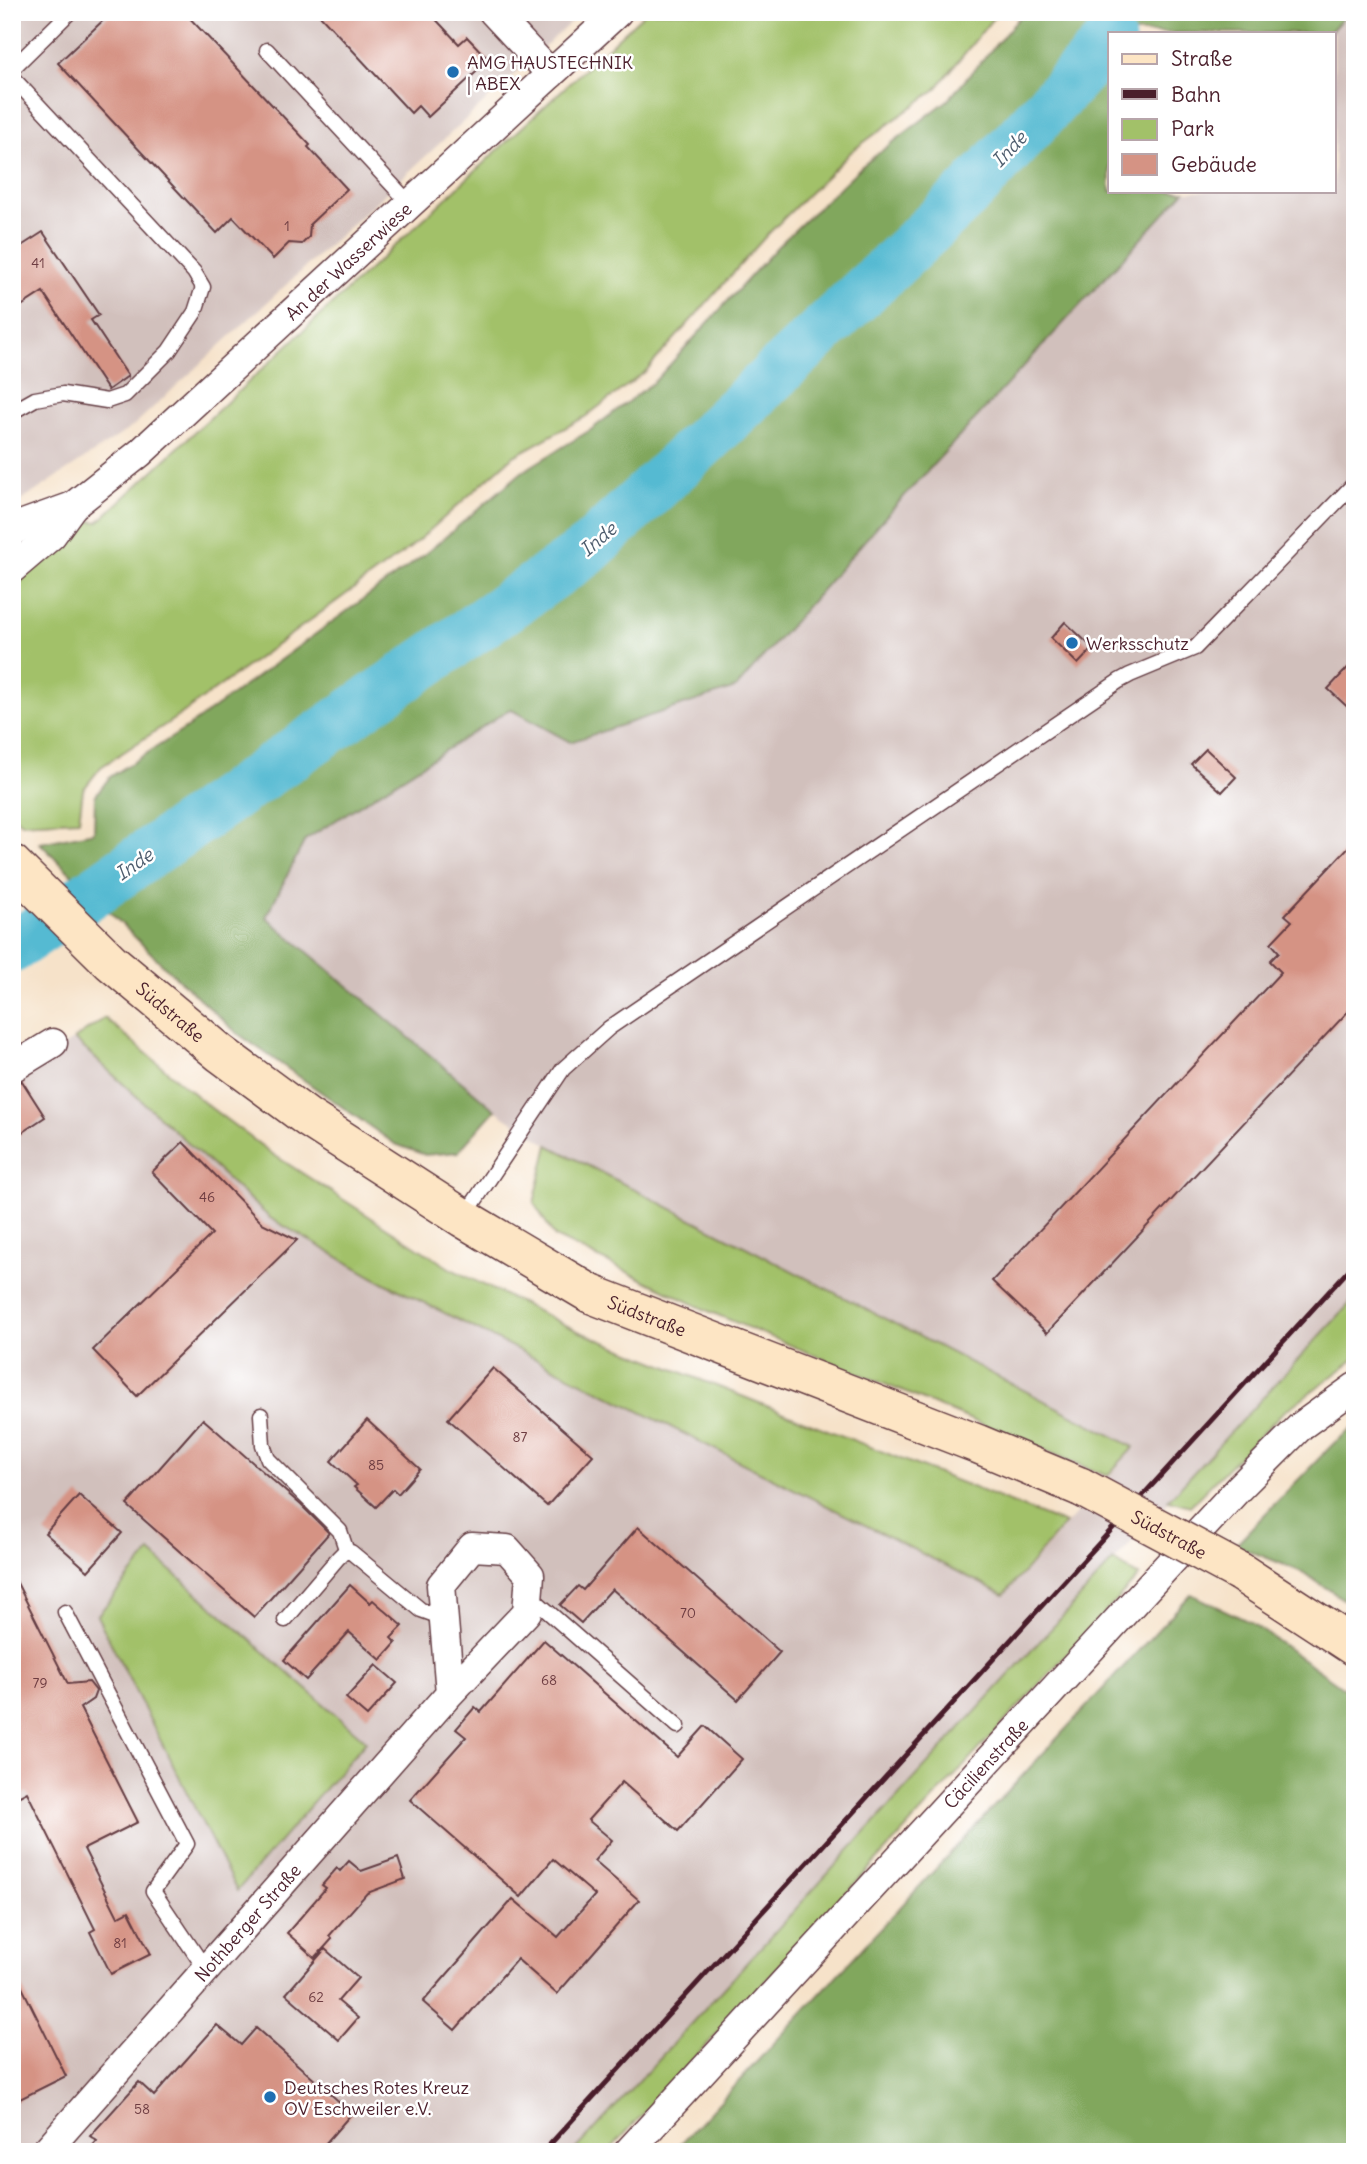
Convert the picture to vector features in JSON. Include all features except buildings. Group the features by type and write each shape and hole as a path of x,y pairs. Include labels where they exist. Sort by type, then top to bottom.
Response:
{"main road":[{"name":"Südstraße","path":"12,864 111,962 220,1054 308,1118 463,1218 592,1294 978,1444 1081,1487 1240,1572 1355,1647"}],"street":[{"path":"493,12 551,74"},
{"name":"An der Wasserwiese","path":"12,569 52,535 73,506 140,453 618,12"},
{"name":"An der Wasserwiese","path":"12,532 26,523 73,506"},
{"path":"12,1068 53,1043"},
{"name":"Cäcilienstraße","path":"628,2152 1239,1488 1301,1426 1355,1387"},
{"path":"450,1693 441,1585 472,1547 507,1549 530,1575 528,1594"},
{"name":"Nothberger Straße","path":"46,2152 450,1693 527,1612 528,1594"}],"lane":[{"path":"12,69 70,12"},
{"path":"267,50 410,204"},
{"path":"12,77 194,272 203,287 195,312 169,351 125,395 107,401 63,394 35,399 12,412"},
{"path":"463,1218 563,1069 609,1028 1130,675 1195,648 1355,483"},
{"path":"261,1415 263,1445 268,1460 340,1531 347,1552"},
{"path":"285,1620 344,1552 351,1552 421,1610 443,1618"},
{"path":"528,1594 678,1726"},
{"path":"65,1612 187,1844 153,1891 206,1970"}],"shaded area":[{"path":"12,12 582,12 132,427 12,507"},
{"path":"1349,12 1355,12 1355,1298 574,2152 12,2152 12,1082 74,1039 270,1218 375,1278 1005,1595 1134,1448 548,1145 495,1110 266,917 305,840 510,709 570,742 737,688 886,516 1184,192 1336,192 1336,32 1330,32"}],"green space":[{"path":"646,12 998,12 935,90 852,151 766,236 645,372 585,417 512,457 411,547 180,715 101,767 83,790 79,820 21,823 12,815 12,579 77,519 98,522"},
{"path":"1024,12 1349,12 1330,32 1108,32 1108,192 1184,192 886,516 736,688 570,742 510,709 305,840 266,917 495,1110 458,1152 425,1155 395,1144 237,1033 163,965 40,843 94,832 95,796 110,777 188,727 424,555 522,472 592,429 655,381 778,246 862,166 948,100"},
{"path":"105,1018 207,1105 274,1155 451,1269 580,1332 1065,1524 1004,1595 375,1278 270,1218 74,1039"},
{"path":"548,1145 1134,1447 1107,1476 708,1311 555,1237 534,1203"},
{"path":"1355,1298 1355,1359 1281,1414 1190,1506 1168,1500"},
{"path":"1355,1426 1355,1607 1302,1572 1235,1545 1334,1443"},
{"path":"150,1552 366,1741 237,1891 97,1616"},
{"path":"1113,1561 1139,1576 608,2152 574,2152"},
{"path":"1191,1594 1250,1622 1355,1696 1355,2152 673,2152"}],"waterway":[{"name":"Inde","path":"12,948 587,551 972,190 1108,42"}],"railway":[{"path":"543,2152 1355,1263"}],"place":[{"name":"AMG HAUSTECHNIK | ABEX","path":"453,72"},
{"name":"Werksschutz","path":"1072,643"},
{"name":"Deutsches Rotes Kreuz OV Eschweiler e.V.","path":"270,2097"}]}
